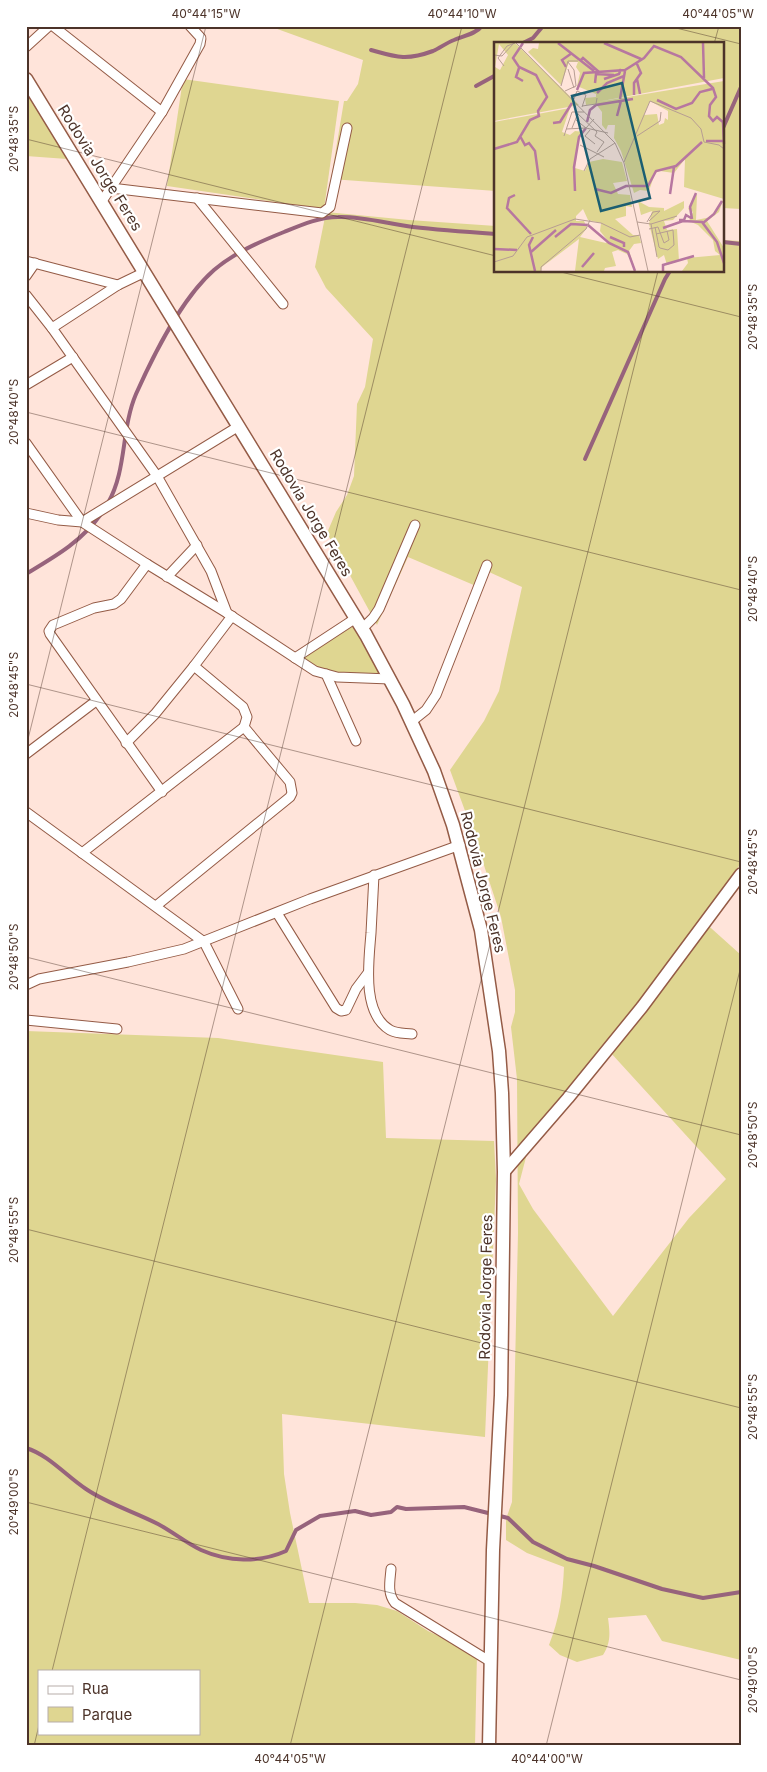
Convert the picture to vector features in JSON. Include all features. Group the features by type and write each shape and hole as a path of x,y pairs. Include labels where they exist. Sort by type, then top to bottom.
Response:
{"main road":[{"name":"Rodovia Jorge Feres","path":"26,79 359,623 411,722 437,780 460,845 480,930 495,1019 502,1093 504,1172 500,1395 493,1550 489,1746"}],"street":[{"path":"26,47 49,26"},
{"path":"54,26 162,112"},
{"path":"102,201 162,112 201,41 201,38 190,26"},
{"path":"111,188 322,213 330,207 346,128"},
{"path":"197,198 283,304"},
{"path":"26,276 30,262 118,285"},
{"path":"52,328 118,285 145,272"},
{"path":"26,295 73,357 157,476 218,585 229,615"},
{"path":"26,385 73,357"},
{"path":"26,513 58,520 82,522 239,426"},
{"path":"26,443 82,522 316,671 337,677 390,679"},
{"path":"295,658 359,623 373,618 379,609 415,525"},
{"path":"167,577 197,545"},
{"path":"147,564 121,599 114,604 94,608 53,625 49,631 96,701 162,792"},
{"path":"411,722 426,710 436,695 487,565"},
{"path":"126,743 155,714 194,666 229,615"},
{"path":"82,853 244,727 247,717 243,706 194,666"},
{"path":"326,674 356,741"},
{"path":"26,754 96,701"},
{"path":"156,906 292,795 290,782 244,727"},
{"path":"26,812 204,942 238,1009"},
{"path":"26,985 39,979 157,956 204,942 374,875 460,845"},
{"path":"504,1172 568,1098 642,1007 741,874"},
{"path":"374,875 368,973 372,1005 383,1024 389,1029 395,1032 412,1034"},
{"path":"277,913 336,1008 341,1011 346,1010 356,989 368,973"},
{"path":"26,1020 117,1029"},
{"path":"391,1569 389,1591 395,1603 491,1662"}],"green space":[{"path":"269,26 741,26 741,209 724,208 724,42 494,42 494,191 331,179 344,101 347,101 358,84 363,60"},
{"path":"183,79 339,101 324,209 167,186"},
{"path":"26,91 67,159 26,156"},
{"path":"326,212 494,226 494,272 724,272 724,240 741,241 741,863 702,920 741,955 741,1660 662,1641 646,1615 608,1618 609,1637 603,1655 577,1662 560,1655 549,1645 560,1607 564,1567 527,1553 506,1540 506,1519 512,1502 518,1233 517,1079 511,1027 515,1012 515,990 501,917 450,770 484,721 499,691 522,587 489,572 476,586 408,557 377,625 327,533 336,512 347,495 354,476 357,404 365,387 373,339 326,288 315,267","holes":["610,1052 726,1179 689,1218 613,1316 533,1209 519,1184 530,1142"]},
{"path":"355,625 384,675 338,672 318,668 301,657"},
{"path":"26,1031 218,1038 383,1062 386,1138 494,1141 496,1179 485,1437 282,1414 284,1474 290,1513 309,1603 377,1605 397,1611 428,1631 477,1654 475,1746 26,1746"}],"waterway":[{"path":"371,50 401,57 415,56 433,51 451,41 473,33 482,26"},
{"path":"525,42 533,38 543,26"},
{"path":"476,86 494,76"},
{"path":"724,126 741,87"},
{"path":"108,503 118,477 131,407 143,378 169,328 190,296 222,264 238,253 265,240 310,222 331,217 357,218 413,227 494,234"},
{"path":"724,242 741,244"},
{"path":"585,459 669,272"},
{"path":"26,574 76,541 101,514"},
{"path":"26,1448 50,1461 94,1494 158,1524 201,1550 222,1557 243,1560 265,1558 286,1551 296,1530 320,1516 355,1511 371,1515 391,1512 397,1507 406,1509 464,1507 508,1518 533,1542 567,1559 662,1589 703,1598 741,1592"}]}
